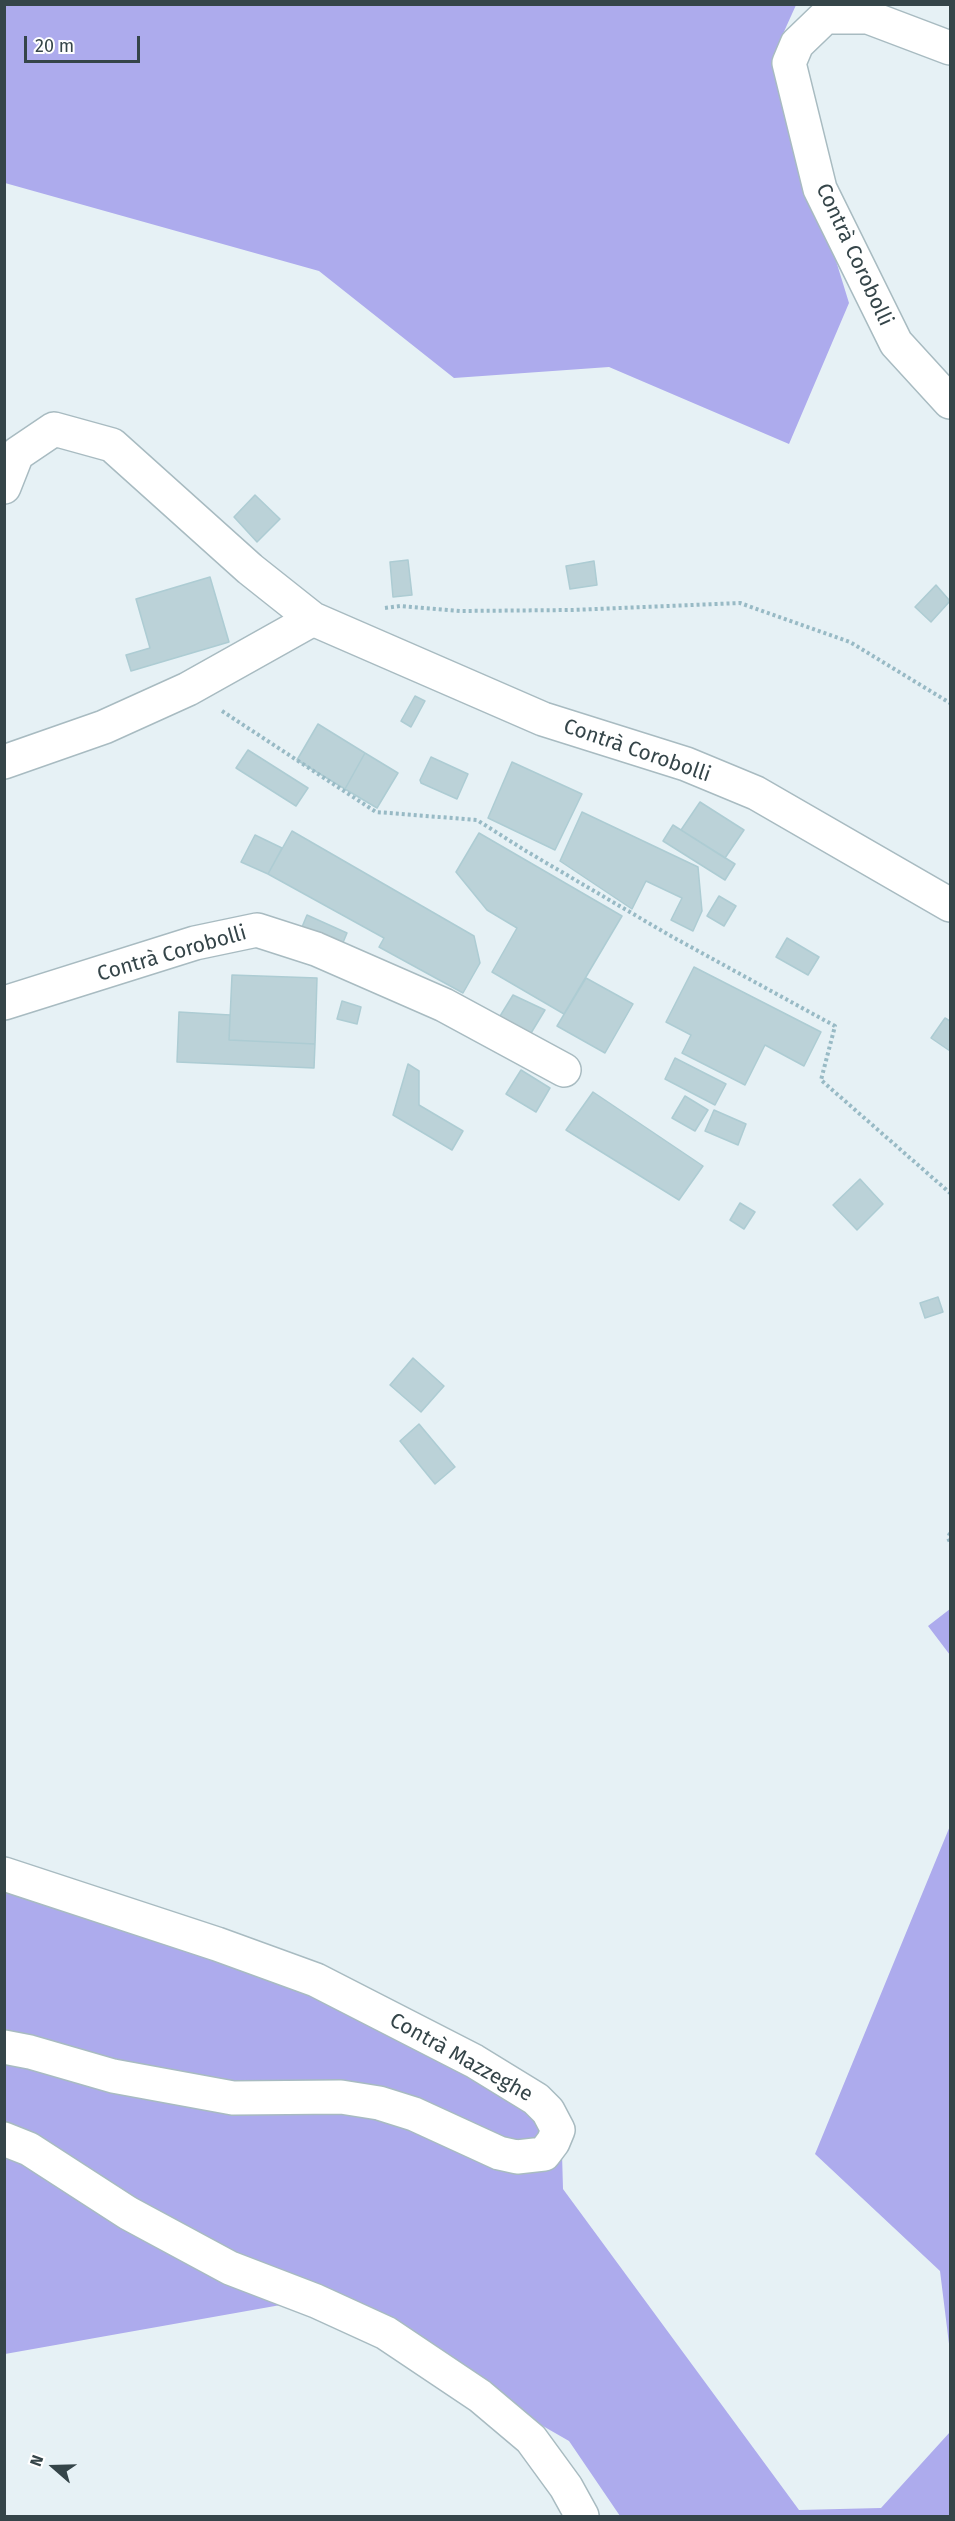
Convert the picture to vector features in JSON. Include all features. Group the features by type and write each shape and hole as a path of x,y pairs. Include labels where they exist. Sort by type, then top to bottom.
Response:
{"street":[{"name":"Contrà Corobolli","path":"951,48 868,18 825,17 797,44 789,63 820,189 896,343 951,402"},
{"name":"Contrà Corobolli","path":"4,487 17,454 54,429 112,445 250,569 313,619 543,719 686,764 756,793 951,905"},
{"path":"4,762 104,727 188,689 313,619"},
{"name":"Contrà Corobolli","path":"4,1003 195,943 257,930 316,949 444,1005 564,1070"},
{"name":"Contrà Mazzeghe","path":"4,1874 217,1944 316,1980 474,2061 536,2099 548,2111 558,2130 544,2154 517,2157 499,2153 414,2114 379,2103 341,2097 233,2098 113,2076 30,2052 4,2047"},
{"path":"4,2139 29,2149 128,2213 230,2268 316,2301 386,2332 480,2396 531,2439 566,2487 582,2517"}],"path":[{"path":"378,609 400,606 460,611 572,610 740,603 850,642 951,704"},
{"path":"188,689 376,812 477,820 669,935 835,1026 821,1080 951,1193"},
{"path":"951,1533 948,1538 951,1542"}],"shaded area":[{"path":"4,5 796,5 773,56 849,303 789,444 609,367 454,378 319,271 5,183"},
{"path":"950,1609 950,1655 928,1626"},
{"path":"950,1826 950,2352 940,2271 815,2154"},
{"path":"5,1891 303,1988 561,2118 563,2189 799,2510 881,2508 950,2432 950,2516 620,2516 569,2441 320,2298 5,2354"}],"building":[{"path":"255,495 280,519 257,542 234,517"},
{"path":"408,560 412,595 393,597 390,562"},
{"path":"594,561 597,585 570,589 566,566"},
{"path":"210,577 229,642 131,671 126,655 150,648 136,599"},
{"path":"936,585 950,601 931,622 915,607"},
{"path":"415,696 425,701 411,727 401,721"},
{"path":"318,724 365,753 345,789 297,760"},
{"path":"248,750 308,788 296,806 236,768"},
{"path":"365,753 398,773 377,808 345,789"},
{"path":"431,757 468,774 457,799 421,783 420,780"},
{"path":"512,762 582,794 555,850 488,818"},
{"path":"700,802 744,830 725,858 681,830"},
{"path":"582,812 698,867 702,911 693,931 671,920 682,898 646,881 632,909 560,861"},
{"path":"673,825 735,864 725,880 663,841"},
{"path":"292,831 474,936 480,963 463,993 379,947 384,938 268,874"},
{"path":"479,833 622,916 564,1014 492,972 517,928 487,910 456,872"},
{"path":"255,835 282,848 268,874 241,862"},
{"path":"719,896 736,906 724,926 707,916"},
{"path":"307,915 347,933 342,945 302,927"},
{"path":"787,938 819,957 808,975 776,957"},
{"path":"694,967 821,1032 804,1066 765,1045 745,1085 682,1053 691,1035 666,1022"},
{"path":"232,975 317,978 315,1044 229,1040"},
{"path":"586,978 633,1004 605,1053 557,1026"},
{"path":"513,995 545,1010 525,1043 497,1021"},
{"path":"342,1001 361,1007 357,1024 337,1019"},
{"path":"179,1012 230,1015 229,1040 315,1044 314,1068 177,1062"},
{"path":"945,1018 950,1021 950,1051 931,1038"},
{"path":"675,1058 726,1084 715,1105 665,1079"},
{"path":"408,1064 419,1071 419,1105 463,1131 452,1150 393,1115"},
{"path":"521,1070 550,1088 536,1112 506,1094"},
{"path":"593,1092 703,1166 679,1200 566,1130"},
{"path":"685,1096 708,1110 695,1131 672,1118"},
{"path":"714,1110 746,1124 738,1145 705,1131"},
{"path":"860,1179 883,1204 857,1230 833,1205"},
{"path":"740,1203 755,1212 744,1229 730,1220"},
{"path":"938,1297 943,1312 925,1318 920,1303"},
{"path":"413,1358 444,1386 421,1412 390,1385"},
{"path":"419,1424 455,1467 435,1484 400,1441"}]}
